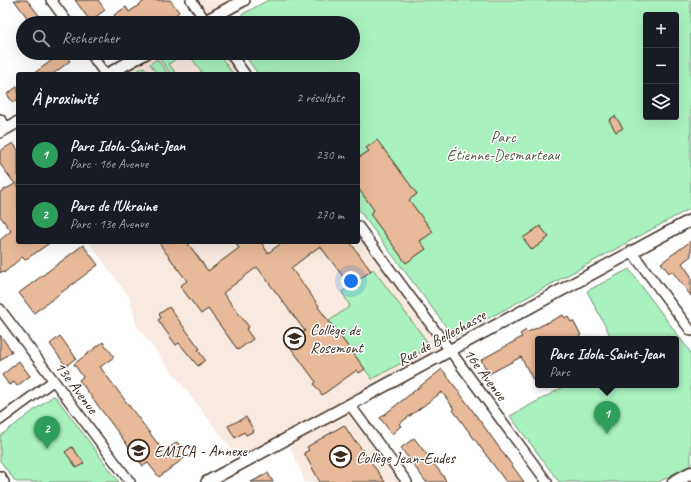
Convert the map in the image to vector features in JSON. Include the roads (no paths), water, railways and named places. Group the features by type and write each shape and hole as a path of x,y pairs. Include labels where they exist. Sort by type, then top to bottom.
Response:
{"main road":[{"path":"674,482 691,473"}],"street":[{"path":"51,0 63,16"},
{"path":"191,0 201,16"},
{"path":"216,16 244,0"},
{"path":"95,60 104,72"},
{"path":"110,72 133,60"},
{"path":"235,60 244,72"},
{"path":"0,119 4,130 16,123"},
{"name":"Rue de Bellechasse","path":"207,482 450,351 631,251 691,220"},
{"name":"16e Avenue","path":"360,229 547,482"},
{"path":"631,251 691,332"},
{"name":"13e Avenue","path":"0,309 130,482"},
{"path":"0,420 53,381"},
{"path":"350,405 407,482"},
{"path":"0,476 4,482"}],"place":[{"name":"Collège de Rosemont","path":"294,338"},
{"name":"Parc Idola-Saint-Jean","path":"607,434"},
{"name":"Parc de l'Ukraine","path":"47,449"},
{"name":"EMICA - Annexe","path":"139,450"},
{"name":"Collège Jean-Eudes","path":"341,457"}],"park label":[{"name":"Parc Étienne-Desmarteau","path":"503,145"}]}
